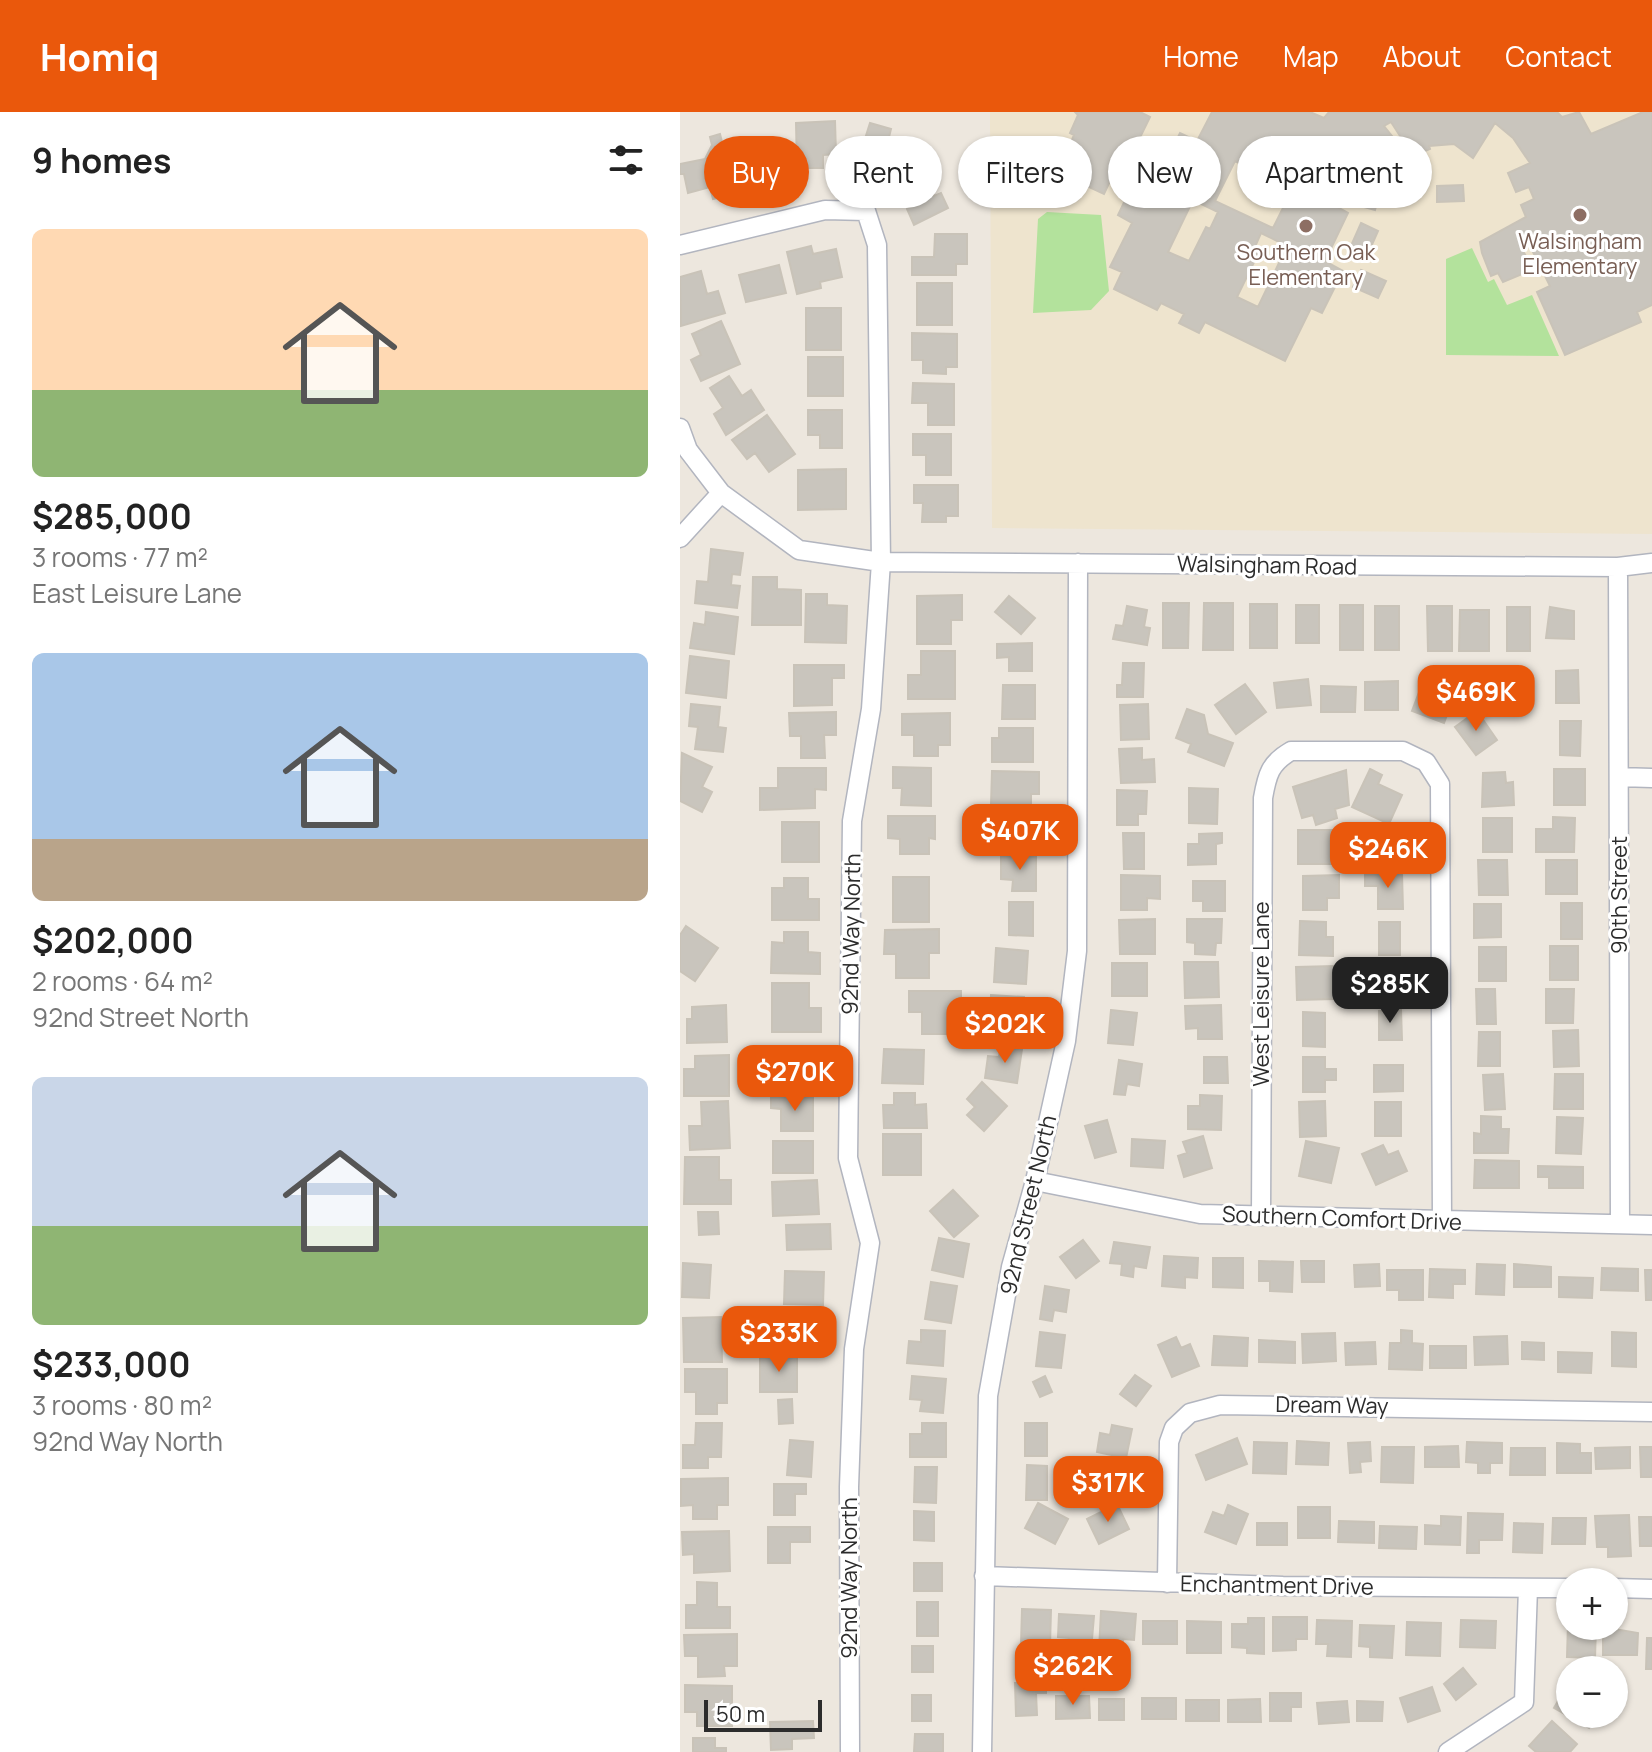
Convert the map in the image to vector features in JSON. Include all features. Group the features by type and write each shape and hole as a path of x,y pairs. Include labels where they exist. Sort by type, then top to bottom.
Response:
{"street":[{"name":"92nd Way North","path":"680,245 825,210 866,211 877,245 881,562 871,709 852,821 848,1158 870,1243 854,1349 849,1487 850,1752"},
{"name":"Walsingham Road","path":"680,428 688,450 721,493 799,550 881,562 1618,567 1652,563"},
{"path":"680,538 721,493"},
{"name":"92nd Street North","path":"982,1752 988,1396 1011,1267 1035,1181 1066,1041 1077,951 1078,563"},
{"name":"90th Street","path":"1618,567 1620,1224"},
{"name":"West Leisure Lane","path":"1261,1216 1263,798 1268,772 1278,758 1291,751 1403,751 1426,762 1440,784 1442,1221"},
{"path":"1619,777 1652,778"},
{"name":"Southern Comfort Drive","path":"1035,1181 1157,1208 1200,1214 1652,1225"},
{"name":"Dream Way","path":"1167,1583 1169,1442 1174,1428 1190,1413 1220,1405 1299,1403 1652,1412"},
{"name":"Enchantment Drive","path":"984,1576 1167,1583 1556,1588"},
{"path":"1448,1752 1524,1702 1528,1588"},
{"path":"1628,1588 1652,1589"}],"shaded area":[{"path":"990,112 1652,112 1652,534 992,528 990,208 1092,208 1092,136 990,136"}],"green space":[{"path":"1047,212 1101,215 1109,291 1091,310 1033,313 1038,219"},
{"path":"1472,248 1488,282 1494,279 1507,305 1532,295 1559,356 1446,355 1446,259"}],"building":[{"path":"1075,112 1140,112 1150,117 1141,136 1108,136 1108,185 1104,194 1092,188 1092,136 1074,136 1070,133 1078,115"},
{"path":"1212,112 1310,112 1324,118 1329,112 1557,112 1562,117 1579,112 1591,134 1643,112 1652,112 1652,305 1637,312 1641,322 1565,355 1537,292 1550,286 1529,244 1521,248 1534,269 1503,282 1498,273 1491,276 1482,253 1480,242 1526,217 1521,205 1534,199 1529,187 1516,192 1508,173 1530,163 1513,138 1495,123 1473,158 1454,144 1432,146 1432,136 1400,136 1391,122 1384,126 1392,136 1237,136 1237,162 1221,189 1221,136 1200,136"},
{"path":"835,121 835,136 825,136 823,168 809,168 809,136 796,136 796,123"},
{"path":"870,123 891,129 889,136 866,136"},
{"path":"704,159 704,189 688,193 684,174 680,174 680,164"},
{"path":"1463,185 1464,201 1437,202 1437,186"},
{"path":"942,195 948,208 914,225 907,209 942,208"},
{"path":"1221,204 1273,228 1283,208 1339,208 1348,213 1325,261 1343,271 1322,313 1311,308 1285,361 1205,322 1199,333 1179,323 1184,314 1161,303 1157,310 1114,289 1122,272 1110,267 1132,223 1118,215 1121,208 1189,208 1168,252 1189,261 1206,227 1210,229 1218,212 1210,208 1221,208","holes":["1261,233 1287,246 1258,307 1237,297 1259,252 1254,249"]},
{"path":"1361,223 1378,231 1367,256 1350,248"},
{"path":"935,234 967,234 967,264 956,264 956,275 912,275 912,257 934,257"},
{"path":"811,246 813,254 836,249 842,277 820,282 821,288 797,294 787,252"},
{"path":"779,265 786,293 746,302 739,275"},
{"path":"1361,270 1386,281 1378,298 1353,287"},
{"path":"701,271 707,294 718,291 725,313 681,326 680,277"},
{"path":"917,283 952,283 952,325 917,325"},
{"path":"806,308 841,308 841,350 806,350"},
{"path":"721,321 740,364 701,381 691,360 701,355 692,334"},
{"path":"912,333 957,334 957,367 946,367 946,374 923,373 923,360 912,360"},
{"path":"808,357 843,357 843,396 808,396"},
{"path":"729,376 742,396 751,390 764,410 726,435 714,414 723,408 710,388"},
{"path":"913,383 954,384 954,425 928,425 928,403 912,403"},
{"path":"808,410 842,410 842,448 820,448 820,435 808,435"},
{"path":"767,415 795,454 769,472 755,453 747,459 732,440"},
{"path":"913,434 951,434 951,475 926,475 926,455 913,455"},
{"path":"846,469 846,509 798,510 798,470"},
{"path":"914,485 958,485 958,516 946,516 946,522 922,522 923,503 914,503"},
{"path":"711,549 743,553 740,575 732,574 731,585 740,586 737,608 695,603 697,581 708,582"},
{"path":"753,577 777,577 777,589 801,590 801,625 752,625"},
{"path":"806,594 827,594 827,605 847,606 846,643 805,642"},
{"path":"962,595 962,620 951,620 951,644 917,644 917,596"},
{"path":"1009,596 1035,618 1021,634 995,612"},
{"path":"1163,603 1189,603 1188,648 1163,648"},
{"path":"1204,603 1233,603 1233,650 1203,650"},
{"path":"1250,604 1277,604 1277,648 1250,648"},
{"path":"1296,605 1319,605 1319,643 1296,643"},
{"path":"1340,605 1363,605 1363,650 1340,650"},
{"path":"1127,606 1147,610 1144,627 1150,628 1147,645 1113,639 1116,625 1123,626"},
{"path":"1375,606 1399,606 1399,650 1375,650"},
{"path":"1427,606 1452,606 1452,651 1428,651"},
{"path":"1507,607 1530,607 1530,651 1507,651"},
{"path":"1550,607 1574,611 1574,639 1546,638"},
{"path":"1460,610 1489,610 1489,651 1459,651"},
{"path":"706,612 738,617 734,654 690,648 694,623 705,625"},
{"path":"1032,643 1032,671 1009,671 1009,657 997,658 997,644"},
{"path":"921,651 955,651 955,699 908,699 908,675 921,675"},
{"path":"690,656 729,661 726,698 686,693"},
{"path":"1123,663 1144,663 1143,697 1117,697 1117,685 1122,685"},
{"path":"794,665 844,665 844,678 832,678 832,705 794,706"},
{"path":"1578,670 1579,703 1556,703 1556,671"},
{"path":"1308,679 1311,705 1277,708 1274,683"},
{"path":"1424,679 1456,691 1444,723 1412,711"},
{"path":"1398,681 1398,710 1365,710 1365,682"},
{"path":"1245,684 1266,712 1236,734 1215,705"},
{"path":"1003,685 1035,685 1035,719 1002,719"},
{"path":"1321,686 1356,687 1355,712 1321,712"},
{"path":"691,704 720,707 718,727 726,728 723,752 695,749 698,727 689,726"},
{"path":"1148,704 1149,739 1121,740 1120,705"},
{"path":"1187,709 1204,715 1208,734 1233,743 1224,766 1188,752 1191,744 1176,738"},
{"path":"1477,711 1497,740 1476,755 1455,727"},
{"path":"836,712 836,735 824,735 825,758 801,758 801,736 790,736 789,713"},
{"path":"950,713 950,745 938,745 938,756 914,756 914,735 902,735 902,714"},
{"path":"1560,721 1581,721 1580,756 1560,755"},
{"path":"999,728 1033,728 1033,762 992,762 992,738 999,738"},
{"path":"1142,748 1142,760 1154,759 1155,782 1121,783 1119,749"},
{"path":"682,753 712,767 702,787 712,792 702,812 680,801"},
{"path":"893,767 931,768 931,806 901,805 902,788 893,788"},
{"path":"778,768 826,768 826,790 815,789 815,808 760,810 760,788 778,788"},
{"path":"1370,769 1382,775 1378,784 1402,795 1389,824 1352,807"},
{"path":"1554,769 1585,769 1585,805 1554,805"},
{"path":"1346,770 1349,805 1335,809 1337,818 1316,825 1313,815 1302,818 1293,787"},
{"path":"992,771 1039,772 1039,794 1031,794 1031,806 991,805"},
{"path":"1505,772 1506,783 1513,782 1514,805 1482,807 1483,773"},
{"path":"1189,788 1218,789 1217,824 1189,823"},
{"path":"1117,790 1147,791 1146,814 1138,814 1138,825 1117,825"},
{"path":"999,814 1033,814 1033,848 1011,848 1011,837 999,837"},
{"path":"888,816 935,816 935,839 929,838 929,854 900,854 900,839 888,838"},
{"path":"1553,817 1575,818 1574,852 1536,852 1536,829 1553,829"},
{"path":"1483,818 1512,818 1512,852 1483,852"},
{"path":"782,822 819,822 819,862 782,862"},
{"path":"1298,830 1335,830 1334,864 1298,864"},
{"path":"1371,830 1401,831 1399,867 1370,866"},
{"path":"1123,833 1144,833 1144,869 1124,869"},
{"path":"1222,833 1222,843 1216,844 1216,864 1188,865 1188,844 1199,844 1199,834"},
{"path":"1001,856 1036,857 1036,891 1012,891 1013,880 1001,879"},
{"path":"1478,860 1507,860 1508,895 1479,895"},
{"path":"1546,860 1577,860 1577,894 1546,894"},
{"path":"1402,874 1403,909 1378,909 1378,886 1365,886 1365,875"},
{"path":"1121,875 1160,876 1160,899 1147,898 1147,910 1121,910"},
{"path":"1339,875 1339,898 1327,898 1327,910 1303,910 1303,876"},
{"path":"893,877 929,877 929,922 893,922"},
{"path":"784,878 808,878 808,899 819,899 819,920 772,920 772,888 784,888"},
{"path":"1193,881 1225,881 1225,911 1203,911 1203,901 1193,901"},
{"path":"1009,902 1033,902 1033,936 1009,935"},
{"path":"1561,903 1582,903 1582,939 1561,939"},
{"path":"1474,904 1501,904 1501,937 1474,938"},
{"path":"1155,919 1155,954 1120,954 1119,920"},
{"path":"1187,919 1222,919 1221,943 1216,943 1215,955 1195,954 1195,943 1187,942"},
{"path":"1300,921 1326,922 1326,937 1333,937 1333,956 1299,955"},
{"path":"1379,922 1400,922 1400,955 1379,955"},
{"path":"686,926 718,948 695,981 680,971 680,935"},
{"path":"939,929 939,953 929,953 929,978 896,978 896,954 884,954 885,930"},
{"path":"784,932 808,932 808,952 820,953 820,974 771,973 772,942 784,943"},
{"path":"1550,946 1578,946 1578,980 1550,980"},
{"path":"1479,947 1506,947 1506,981 1479,981"},
{"path":"996,948 1028,951 1026,984 994,982"},
{"path":"1184,962 1218,962 1219,997 1185,998"},
{"path":"1112,963 1147,963 1147,996 1112,996"},
{"path":"1334,966 1334,999 1297,1000 1296,967"},
{"path":"1373,966 1397,966 1397,1000 1373,1000"},
{"path":"772,983 809,983 809,1008 821,1008 821,1032 772,1032"},
{"path":"1476,989 1495,989 1496,1024 1477,1024"},
{"path":"1546,989 1574,989 1573,1023 1546,1023"},
{"path":"909,991 961,991 961,1034 922,1034 922,1012 909,1012"},
{"path":"991,995 1024,997 1022,1034 997,1032 998,1016 990,1016"},
{"path":"726,1005 727,1042 687,1043 687,1019 692,1019 692,1007"},
{"path":"1221,1005 1222,1039 1198,1039 1198,1028 1186,1029 1185,1006"},
{"path":"1111,1010 1137,1013 1133,1045 1108,1043"},
{"path":"1401,1010 1402,1040 1379,1040 1379,1011"},
{"path":"1303,1012 1325,1013 1325,1047 1303,1046"},
{"path":"1578,1030 1579,1066 1554,1067 1553,1031"},
{"path":"1479,1032 1500,1032 1500,1066 1478,1066"},
{"path":"1001,1046 1022,1049 1017,1083 985,1078 988,1056 999,1057"},
{"path":"884,1049 924,1050 923,1084 882,1083"},
{"path":"764,1050 797,1051 797,1075 808,1075 808,1087 763,1086"},
{"path":"729,1055 729,1096 684,1096 684,1069 695,1069 695,1056"},
{"path":"1204,1057 1227,1057 1228,1083 1204,1083"},
{"path":"1303,1057 1325,1057 1325,1069 1336,1069 1336,1080 1325,1080 1325,1092 1303,1092"},
{"path":"1119,1060 1142,1064 1139,1086 1127,1084 1125,1095 1114,1094"},
{"path":"1374,1065 1403,1065 1403,1091 1374,1092"},
{"path":"1503,1074 1505,1109 1485,1110 1483,1075"},
{"path":"1555,1074 1583,1074 1583,1109 1554,1109"},
{"path":"982,1082 1007,1106 984,1131 967,1115 975,1107 967,1099"},
{"path":"894,1093 915,1093 915,1105 926,1104 927,1128 884,1128 883,1105 894,1105"},
{"path":"1200,1095 1222,1096 1221,1130 1188,1129 1188,1106 1200,1106"},
{"path":"771,1097 813,1098 813,1131 781,1131 781,1109 771,1108"},
{"path":"728,1101 730,1148 690,1150 689,1126 702,1126 701,1102"},
{"path":"1325,1101 1326,1136 1300,1137 1299,1102"},
{"path":"1375,1102 1401,1102 1401,1136 1375,1136"},
{"path":"1481,1116 1501,1117 1501,1129 1509,1129 1508,1153 1474,1153 1474,1133 1481,1134"},
{"path":"1557,1117 1583,1118 1581,1154 1556,1153"},
{"path":"1107,1120 1116,1152 1095,1158 1085,1126"},
{"path":"883,1134 921,1134 921,1175 883,1175"},
{"path":"1203,1136 1212,1168 1184,1177 1178,1156 1187,1153 1183,1142"},
{"path":"1132,1139 1165,1141 1163,1168 1131,1166"},
{"path":"773,1141 813,1141 813,1173 773,1173"},
{"path":"1306,1141 1339,1148 1331,1183 1299,1176"},
{"path":"1383,1145 1388,1155 1398,1151 1407,1171 1376,1185 1362,1154"},
{"path":"685,1157 719,1157 719,1180 731,1180 731,1204 684,1204"},
{"path":"1475,1160 1519,1161 1519,1188 1474,1188"},
{"path":"1538,1166 1583,1167 1583,1188 1549,1188 1549,1177 1538,1177"},
{"path":"817,1180 819,1214 773,1216 772,1182"},
{"path":"953,1190 978,1216 954,1237 930,1211"},
{"path":"698,1212 718,1212 719,1234 699,1235"},
{"path":"830,1224 831,1249 787,1250 786,1225"},
{"path":"939,1238 969,1244 963,1277 932,1270"},
{"path":"1083,1240 1099,1261 1076,1278 1060,1257"},
{"path":"1114,1242 1150,1247 1146,1268 1134,1266 1133,1277 1121,1275 1122,1264 1110,1263"},
{"path":"1164,1256 1198,1258 1197,1278 1185,1277 1185,1288 1162,1286"},
{"path":"1213,1258 1243,1258 1243,1288 1213,1287"},
{"path":"1259,1261 1293,1262 1292,1292 1270,1291 1270,1281 1259,1281"},
{"path":"1301,1261 1324,1261 1324,1282 1302,1282"},
{"path":"683,1263 711,1265 709,1298 682,1297"},
{"path":"1379,1264 1380,1286 1355,1287 1354,1265"},
{"path":"1477,1264 1505,1265 1504,1295 1476,1294"},
{"path":"1514,1264 1551,1267 1551,1287 1514,1287"},
{"path":"1602,1268 1638,1269 1638,1291 1601,1290"},
{"path":"1430,1269 1465,1270 1465,1284 1453,1284 1453,1298 1429,1297"},
{"path":"1387,1270 1423,1270 1423,1300 1399,1300 1399,1290 1387,1290"},
{"path":"1645,1270 1652,1270 1652,1300 1646,1300"},
{"path":"785,1271 824,1272 823,1305 784,1304"},
{"path":"1559,1277 1593,1278 1592,1298 1559,1297"},
{"path":"931,1282 957,1286 951,1323 925,1319"},
{"path":"1045,1286 1069,1290 1066,1312 1054,1310 1052,1321 1040,1319"},
{"path":"784,1313 813,1313 814,1350 785,1350"},
{"path":"721,1317 722,1362 684,1362 683,1318"},
{"path":"921,1330 945,1331 943,1366 907,1363 909,1341 921,1342"},
{"path":"1401,1330 1412,1331 1412,1343 1423,1344 1422,1370 1389,1369 1390,1343 1401,1343"},
{"path":"1040,1332 1065,1335 1061,1368 1036,1366"},
{"path":"1612,1332 1636,1333 1636,1367 1612,1366"},
{"path":"1335,1333 1336,1361 1303,1363 1302,1334"},
{"path":"1214,1336 1248,1338 1247,1366 1212,1365"},
{"path":"1507,1336 1508,1364 1475,1365 1474,1337"},
{"path":"1176,1337 1181,1348 1190,1344 1199,1366 1172,1377 1158,1345"},
{"path":"1259,1340 1295,1342 1295,1363 1259,1362"},
{"path":"1375,1342 1376,1364 1346,1365 1345,1343"},
{"path":"1522,1342 1544,1343 1544,1360 1522,1359"},
{"path":"1430,1346 1466,1346 1466,1368 1430,1368"},
{"path":"1558,1352 1592,1353 1591,1373 1558,1372"},
{"path":"797,1355 797,1392 760,1392 760,1356"},
{"path":"685,1369 727,1369 727,1403 717,1403 717,1414 696,1414 696,1392 685,1392"},
{"path":"1135,1375 1151,1386 1136,1406 1120,1394"},
{"path":"912,1376 946,1379 943,1413 920,1411 922,1400 910,1399"},
{"path":"1045,1376 1052,1392 1040,1397 1033,1382"},
{"path":"792,1399 793,1423 779,1424 778,1400"},
{"path":"696,1423 722,1423 721,1457 708,1457 708,1468 683,1468 683,1445 695,1445"},
{"path":"922,1423 946,1423 946,1457 910,1457 910,1434 922,1434"},
{"path":"1025,1423 1047,1423 1047,1456 1025,1456"},
{"path":"1112,1425 1132,1429 1126,1458 1097,1452 1100,1433 1110,1435"},
{"path":"1237,1438 1247,1464 1206,1480 1196,1455"},
{"path":"790,1440 813,1442 811,1477 787,1475"},
{"path":"1297,1441 1329,1443 1328,1465 1296,1464"},
{"path":"1254,1442 1287,1443 1286,1474 1253,1473"},
{"path":"1370,1442 1371,1461 1360,1462 1361,1472 1350,1473 1348,1443"},
{"path":"1467,1442 1502,1443 1502,1463 1490,1463 1490,1473 1478,1473 1478,1463 1466,1462"},
{"path":"1557,1443 1580,1444 1580,1453 1591,1453 1591,1473 1557,1473"},
{"path":"1458,1446 1459,1467 1425,1467 1425,1447"},
{"path":"1382,1447 1414,1447 1413,1483 1381,1482"},
{"path":"1630,1447 1630,1468 1596,1469 1595,1448"},
{"path":"1640,1447 1652,1447 1652,1477 1641,1477"},
{"path":"1511,1448 1545,1448 1545,1475 1510,1475"},
{"path":"1027,1465 1047,1466 1047,1500 1026,1500"},
{"path":"915,1467 937,1467 936,1503 914,1502"},
{"path":"1099,1468 1129,1468 1129,1502 1109,1502 1109,1491 1099,1491"},
{"path":"728,1478 728,1505 717,1505 717,1519 693,1519 693,1505 681,1506 681,1479"},
{"path":"774,1484 806,1484 806,1494 795,1494 795,1515 774,1515"},
{"path":"1038,1503 1068,1519 1055,1544 1025,1528"},
{"path":"1117,1504 1129,1529 1099,1544 1087,1519"},
{"path":"1228,1505 1248,1514 1236,1544 1205,1532 1213,1512 1224,1516"},
{"path":"1298,1507 1330,1507 1330,1538 1298,1538"},
{"path":"914,1511 934,1512 934,1541 914,1540"},
{"path":"1468,1513 1503,1514 1502,1540 1479,1540 1479,1553 1467,1553"},
{"path":"1629,1515 1631,1556 1608,1557 1608,1547 1597,1547 1595,1516"},
{"path":"1441,1516 1461,1517 1460,1545 1425,1544 1425,1525 1441,1526"},
{"path":"1639,1517 1652,1517 1652,1546 1640,1546"},
{"path":"1553,1518 1586,1518 1585,1544 1552,1544"},
{"path":"1339,1521 1374,1522 1374,1543 1338,1542"},
{"path":"1257,1523 1287,1523 1287,1545 1257,1545"},
{"path":"1514,1523 1543,1524 1542,1553 1513,1552"},
{"path":"1380,1526 1417,1527 1416,1549 1379,1548"},
{"path":"768,1527 810,1527 810,1542 790,1542 790,1563 768,1563"},
{"path":"729,1531 730,1571 694,1573 694,1554 683,1555 682,1532"},
{"path":"914,1563 942,1563 942,1591 914,1591"},
{"path":"697,1582 717,1583 717,1607 730,1607 730,1628 686,1628 686,1605 697,1605"},
{"path":"917,1602 938,1602 938,1636 917,1636"},
{"path":"1022,1609 1051,1610 1050,1646 1021,1645"},
{"path":"1101,1611 1136,1614 1134,1640 1123,1639 1122,1653 1099,1651"},
{"path":"1059,1614 1094,1616 1091,1651 1069,1650 1069,1638 1058,1637"},
{"path":"1273,1617 1307,1617 1307,1639 1296,1639 1296,1650 1273,1651"},
{"path":"1248,1618 1264,1618 1264,1654 1247,1653 1247,1648 1232,1647 1232,1624 1248,1624"},
{"path":"1317,1620 1352,1621 1351,1657 1327,1656 1328,1644 1316,1644"},
{"path":"1461,1620 1496,1621 1495,1648 1460,1647"},
{"path":"1143,1621 1177,1621 1177,1644 1143,1644"},
{"path":"1187,1621 1221,1622 1221,1653 1187,1653"},
{"path":"1407,1622 1441,1623 1440,1656 1406,1655"},
{"path":"1360,1625 1394,1626 1392,1658 1370,1657 1370,1647 1359,1646"},
{"path":"1628,1631 1638,1633 1637,1655 1603,1655 1603,1640 1628,1640"},
{"path":"737,1634 737,1666 724,1666 725,1676 698,1677 698,1656 685,1656 684,1635"},
{"path":"1647,1638 1652,1638 1652,1669 1646,1669"},
{"path":"1568,1640 1596,1640 1595,1656 1567,1656"},
{"path":"912,1646 933,1646 933,1672 912,1672"},
{"path":"1463,1668 1476,1684 1456,1700 1444,1684"},
{"path":"1046,1682 1046,1693 1036,1693 1037,1715 1016,1716 1015,1683"},
{"path":"685,1685 732,1686 732,1726 697,1726 697,1712 685,1712"},
{"path":"1432,1687 1440,1711 1408,1722 1400,1698"},
{"path":"1270,1693 1301,1693 1301,1707 1291,1707 1291,1721 1270,1721"},
{"path":"912,1695 931,1695 931,1721 912,1721"},
{"path":"1056,1696 1089,1696 1090,1718 1056,1719"},
{"path":"1142,1698 1176,1698 1176,1719 1142,1719"},
{"path":"1099,1699 1124,1699 1124,1720 1099,1720"},
{"path":"1260,1699 1261,1722 1228,1722 1228,1700"},
{"path":"1186,1700 1219,1700 1219,1721 1186,1721"},
{"path":"1347,1701 1349,1722 1319,1724 1317,1703"},
{"path":"1357,1701 1383,1702 1382,1721 1357,1721"},
{"path":"813,1721 814,1738 792,1739 792,1749 771,1750 770,1722"},
{"path":"1552,1721 1556,1728 1577,1744 1570,1752 1536,1752 1529,1746"},
{"path":"915,1734 943,1734 943,1752 914,1752"},
{"path":"693,1738 715,1738 715,1748 726,1748 726,1752 693,1752"}],"place":[{"name":"Walsingham Elementary","path":"1580,215"},
{"name":"Southern Oak Elementary","path":"1306,226"}]}
